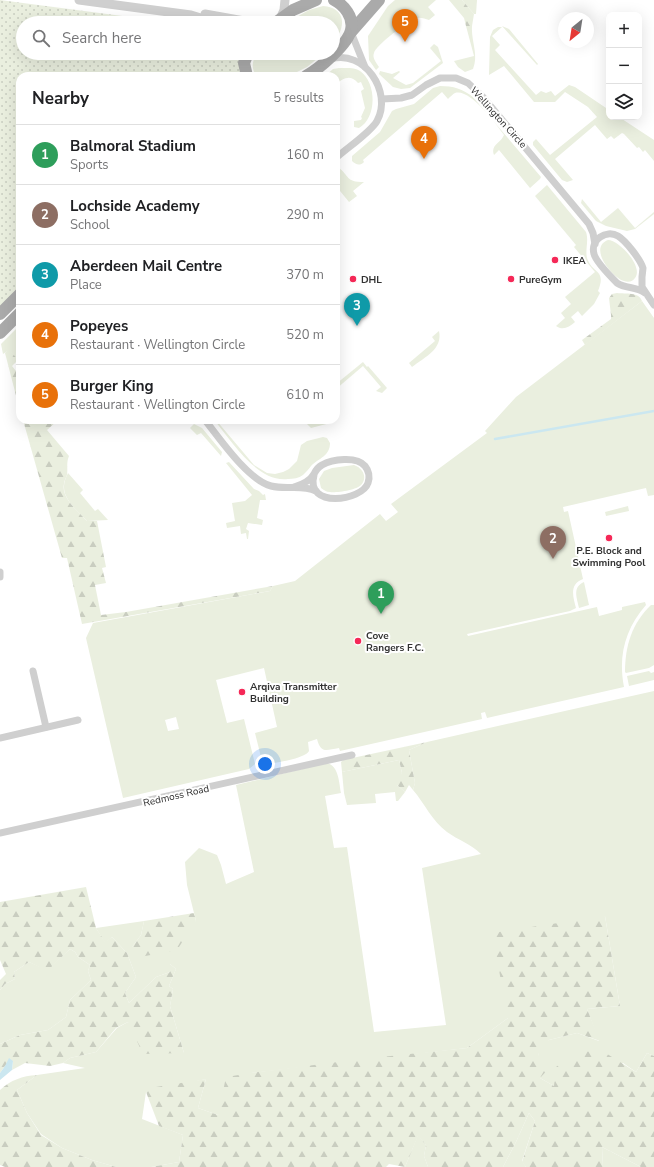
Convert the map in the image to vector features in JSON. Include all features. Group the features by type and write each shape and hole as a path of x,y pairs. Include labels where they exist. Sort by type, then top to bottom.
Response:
{"main road":[{"path":"285,16 297,8 316,0"},
{"path":"334,0 348,13 352,23 351,32"},
{"path":"340,46 379,0"},
{"path":"241,72 245,60"},
{"path":"246,60 247,72"},
{"path":"312,72 327,61"},
{"path":"0,314 16,298"},
{"path":"0,333 16,317"}],"street":[{"path":"79,0 194,16"},
{"path":"280,16 284,10 285,0"},
{"path":"191,15 207,14 218,16"},
{"path":"340,155 375,124 380,115 382,99 378,86 365,67 351,32"},
{"path":"340,58 358,62 365,67"},
{"name":"Wellington Circle","path":"382,99 401,98 412,95 426,85 440,78 456,78 468,83 483,97 589,224 593,233 595,244"},
{"name":"Wellington Circle","path":"589,224 607,234"},
{"path":"645,293 640,289 622,286 617,283 597,259 594,253 595,244 601,236 607,234 619,236 635,254 643,268 642,286 645,293 654,305"},
{"path":"629,286 637,283 642,277"},
{"path":"207,424 253,477 273,487 306,488 316,491 329,498 358,494 367,486 369,480 367,468 358,460 349,459 323,464 316,470 314,475 313,483 316,491"},
{"path":"294,487 305,482 314,475"},
{"path":"0,572 0,577"},
{"path":"33,671 46,727"},
{"path":"0,738 78,720"},
{"name":"Redmoss Road","path":"0,833 352,754"}],"green space":[{"path":"0,0 122,16 16,16 16,60 245,60 241,72 16,72 16,298 0,314"},
{"path":"395,0 436,0 428,7 435,15 429,20 417,18 407,23 380,45 374,55 379,67 376,70 369,60 368,36 388,6"},
{"path":"449,0 462,0 474,14 472,26 466,26 464,18"},
{"path":"462,0 477,0 476,14 474,14"},
{"path":"323,6 337,11 340,15 342,20 340,31 340,16 298,16 309,10"},
{"path":"466,26 472,26 475,64 473,69 465,72 458,67 454,61 474,56"},
{"path":"502,26 509,29 538,64 537,65"},
{"path":"498,27 502,27 492,36 500,45 495,50 536,95 541,91 546,93 551,91 555,96 569,85 575,87 606,108 606,120 624,120 654,140 654,161 645,150 643,152 639,147 637,148 624,134 622,133 614,139 611,136 607,139 595,125 555,159 573,180 567,182 562,180 533,145 533,142 536,139 550,155 597,117 588,107 565,92 555,102 534,102 504,66 489,75 490,37 493,30"},
{"path":"434,44 438,47 443,63 410,88 401,89 393,87 379,74 380,71 392,74 399,71 400,72 393,78 406,85 413,83 441,61 430,48"},
{"path":"254,60 316,60 307,67 297,72 254,72"},
{"path":"350,68 358,70 366,76 370,84 373,100 372,109 365,123 359,128 354,127 354,121 361,120 365,108 361,91 364,89 361,82 358,83 350,78 340,82 340,72 330,72 333,69"},
{"path":"440,86 454,87 462,90 473,97 486,112 468,96 461,93 455,93 448,99 442,92 363,160 364,162 358,164 352,161 352,156 380,132 392,111 414,104 433,88"},
{"path":"493,120 541,177 530,188 499,150 494,155 493,149 504,135"},
{"path":"340,168 351,180 364,182 353,191 357,196 349,202 340,191"},
{"path":"547,185 586,232 587,258 592,267 600,275 601,279 598,291 600,293 594,304 582,316 578,311 571,317 575,322 564,328 556,326 565,318 561,313 571,304 565,297 595,272 574,247 576,245 535,196"},
{"path":"582,199 601,222 618,208 635,228 654,212 654,214 635,229 627,231 606,226 596,221 581,203"},
{"path":"608,240 613,241 624,249 633,261 637,273 632,281 626,282 620,279 614,275 604,263 600,250 602,244"},
{"path":"617,293 635,295 642,301 585,345 582,340 611,319 609,298 612,294"},
{"path":"642,301 654,318 654,495 648,496 646,488 563,507 564,512 568,511 583,579 576,584 573,591 576,608 570,611 467,634 468,636 597,607 599,616 622,610 622,607 645,602 646,605 628,633 625,643 622,664 624,687 487,718 485,712 481,713 482,719 340,751 339,748 327,750 322,749 317,739 308,742 309,751 302,756 263,765 255,733 277,727 264,668 216,680 227,723 244,719 255,764 249,769 123,798 86,638 93,623 270,591 273,586 295,581 380,514 386,521 398,512 391,504 487,433 485,431 516,397","holes":["176,717 179,729 168,731 165,720"]},
{"path":"16,329 16,358 9,350 3,354 1,344"},
{"path":"439,331 440,337 436,348 412,367 409,363 435,341 432,337"},
{"path":"9,349 16,358 16,362 12,366 16,371 16,396 5,353"},
{"path":"363,362 387,388 382,393 376,391 381,387 363,366 340,386 340,381"},
{"path":"24,424 54,424 47,430 69,456 67,463 67,475 64,483 65,494 71,504 87,521 97,521 106,567 102,568 106,583 95,585 101,615 273,586 270,591 82,624 67,558 62,558"},
{"path":"194,424 202,428 222,452 221,456 201,433 197,435 190,428"},
{"path":"217,424 219,424 254,465 267,473 275,474 289,469 297,461 301,445 307,441 323,437 327,438 330,443 330,447 324,456 301,476 292,479 277,478 266,474 256,468 237,449"},
{"path":"307,424 326,424 311,428"},
{"path":"229,462 254,489 263,495 265,494 266,500 260,500 257,518 263,520 262,525 248,523 246,529 249,531 248,539 246,533 241,534 240,526 227,528 226,523 235,521 232,503 245,501 252,495 226,463"},
{"path":"354,465 360,468 364,474 363,482 359,487 346,491 333,492 326,491 321,488 319,479 324,471 332,468"},
{"path":"68,473 83,490 80,493 95,511 98,509 108,520 87,521 72,505 64,491 64,483"},
{"path":"628,506 629,511 606,516 605,512"},
{"path":"584,582 589,605 579,608 576,593 580,584"},
{"path":"651,605 654,605 654,665 649,668 626,673 626,653 634,627 644,612"},
{"path":"649,671 651,673 654,672 654,680 629,686 627,676"},
{"path":"654,691 654,1056 647,1053 636,1072 623,1063 554,1086 540,1078 539,1056 537,1049 549,1040 577,1033 599,1041 587,1009 620,1006 605,916 508,1018 467,1048 251,1073 218,1115 198,1108 206,1079 146,1092 142,1119 183,1135 179,1162 151,1167 116,1167 92,1160 62,1148 41,1134 27,1113 17,1090 37,1075 85,1068 63,1063 70,1058 96,1052 117,1028 128,1022 184,1053 170,1006 173,989 169,986 176,969 170,964 170,972 156,977 129,1003 125,993 136,977 127,953 112,937 105,943 96,928 144,921 141,935 132,947 196,921 187,885 185,862 199,848 217,855 226,884 254,872 236,785 327,763 334,768 338,775 341,793 325,796 334,848 347,847 374,1032 446,1025 422,868 481,854 473,847 451,835 442,828 413,790 415,783 409,750 427,742"},
{"path":"427,742 409,750 415,783 413,790 409,785 405,792 397,785 396,781 402,773 399,760 342,772 341,762 343,760"},
{"path":"399,760 402,773 397,785 405,792 398,801 396,801 395,792 375,794 376,803 347,805 342,772"},
{"path":"86,887 96,928 105,942 112,937 127,953 136,977 125,993 129,1003 156,977 170,972 170,964 176,969 169,986 173,989 170,1006 184,1053 143,1054 128,1022 116,1028 96,1052 70,1058 63,1063 50,1066 25,1063 12,1070 13,1061 5,1066 0,1073 0,1044 20,1035 48,1030 66,1017 70,1000 91,980 88,971 90,965 78,957 75,952 70,949 47,971 29,962 14,972 15,979 5,984 0,990 0,980 6,974 0,960 0,902"},
{"path":"194,913 196,921 177,950 140,957 132,947 141,935 144,921"},
{"path":"605,916 620,1006 587,1009 600,1041 577,1033 549,1040 545,1048 538,1049 539,1056 552,1065 540,1078 554,1086 556,1067 578,1051 604,1052 636,1072 647,1053 654,1056 654,1167 641,1167 602,1147 603,1167 526,1167 522,1162 535,1121 529,1113 503,1167 428,1167 424,1156 426,1145 418,1136 405,1167 389,1164 386,1167 151,1167 179,1162 183,1135 159,1126 146,1092 156,1087 206,1079 198,1108 218,1115 226,1077 362,1059 467,1048 508,1018 492,933"},
{"path":"70,949 75,952 78,957 90,965 88,971 91,980 70,1000 66,1017 48,1030 20,1035 0,1044 0,990 5,984 15,979 14,972 29,962 47,970"},
{"path":"37,1075 17,1090 27,1113 41,1135 62,1148 92,1160 116,1167 5,1167 0,1165 0,1090 17,1079"},
{"path":"529,1113 535,1121 522,1161 526,1167 503,1167 516,1142"},
{"path":"418,1135 426,1145 424,1156 428,1167 405,1167"},
{"path":"602,1147 641,1167 603,1167"}],"water":[{"path":"9,1058 13,1061 12,1070 0,1080 0,1073"}],"waterway":[{"path":"495,439 654,411"}],"place":[{"name":"Burger King","path":"405,42"},
{"name":"Popeyes","path":"424,159"},
{"name":"IKEA","path":"555,260"},
{"name":"DHL","path":"353,279"},
{"name":"PureGym","path":"511,279"},
{"name":"Aberdeen Mail Centre","path":"357,326"},
{"name":"P.E. Block and Swimming Pool","path":"609,538"},
{"name":"Lochside Academy","path":"553,559"},
{"name":"Balmoral Stadium","path":"381,614"},
{"name":"Cove Rangers F.C.","path":"358,641"},
{"name":"Arqiva Transmitter Building","path":"242,692"}]}
